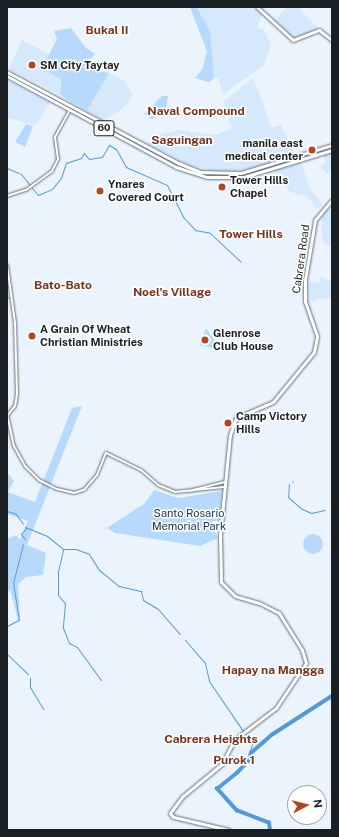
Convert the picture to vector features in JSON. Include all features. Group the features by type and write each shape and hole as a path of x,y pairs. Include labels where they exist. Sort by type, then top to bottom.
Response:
{"main road":[{"path":"257,7 293,40 319,30 332,40"},
{"name":"60","path":"7,72 176,167 218,177 251,171 292,160 327,149 332,145"},
{"name":"60","path":"7,76 70,108"},
{"name":"60","path":"327,149 332,150"},
{"name":"Cabrera Road","path":"229,830 205,823 173,817 170,813 183,796 222,764 234,740 276,708 306,662 302,650 279,613 259,603 235,596 221,582 220,540 230,435 236,418 279,396 316,347 317,336 305,302 305,280 315,220 332,200"}],"street":[{"path":"7,196 26,190 52,171 58,159 55,137 70,108"},
{"path":"7,265 15,323 17,389 16,404 7,416 10,420 14,446 25,466 40,480 57,489 74,493 84,490 97,475 106,453 141,470 162,486 175,492 224,487"},
{"path":"189,491 225,482"},
{"path":"213,484 214,488"}],"shaded area":[{"path":"190,7 254,7 262,14 257,28 263,29 271,45 264,65 223,94 218,77 209,82 195,78 202,70 207,51"},
{"path":"287,7 298,7 318,28 299,38 293,38 274,21"},
{"name":"SM City Taytay","path":"22,40 49,54 46,61 61,70 60,95 9,69"},
{"path":"109,73 125,81 133,96 120,111 104,120 87,111"},
{"path":"253,78 272,128 281,125 294,155 245,170 220,172 191,166 147,143 156,136 178,130 216,135 232,128 224,101"},
{"name":"SM City Taytay","path":"7,80 50,102 36,125 7,118"},
{"path":"332,152 332,170 328,174 320,167 326,163 323,155"},
{"path":"301,162 309,187 322,204 317,209 307,196 290,192 274,170"},
{"path":"328,207 332,213 332,247 323,242 321,215"},
{"path":"320,277 332,281 332,299 320,298 308,303 309,282 319,283"}],"green space":[{"path":"190,7 196,7 210,31 214,77 209,82 195,78 202,70 207,51"},
{"path":"71,28 86,48 95,54 83,68 109,73 87,111 60,95 61,79 42,68 57,39 54,31"},
{"path":"162,96 168,96 165,114 151,119 144,114"},
{"path":"26,124 33,126 25,147 15,142"},
{"path":"206,328 215,341 214,348 199,345"},
{"path":"82,406 27,545 46,553 43,575 26,577 18,584 20,621 7,626 18,620 10,589 7,594 7,539 16,535 20,540 28,521 7,514 7,472 14,481 8,492 35,502 72,408"},
{"name":"Santo Rosario Memorial Park","path":"154,490 178,498 222,491 219,521 213,521 213,527 218,538 200,546 115,533 107,528 145,503"},
{"path":"313,534 320,537 323,544 320,551 313,554 306,551 303,544 306,537"}],"waterway":[{"path":"32,188 38,195 52,189 61,178 66,163 81,158 84,153 89,159 102,157 109,145 116,149 126,167 167,185 184,218 195,230 210,233 241,262"},
{"path":"7,168 21,174 30,185"},
{"path":"289,484 288,497 302,509 311,513 325,510"},
{"path":"7,511 16,514 23,524"},
{"path":"25,527 47,536 63,549 76,549 89,554 99,570 119,586 141,591 143,600 158,609 180,634"},
{"path":"25,539 21,534 26,528"},
{"path":"7,626 19,620 13,583 23,544"},
{"path":"63,550 58,572 58,595 65,603 63,628 69,643 77,647 101,680"},
{"path":"185,640 205,663 209,681 243,731"},
{"path":"7,654 28,674"},
{"path":"30,678 30,687 43,709"},
{"path":"270,830 269,823 237,811 217,789 237,773 249,760 251,753 273,734 332,696"},
{"path":"246,734 253,742 246,762"}],"place":[{"name":"SM City Taytay","path":"32,65"},
{"name":"manila east medical center","path":"312,150"},
{"name":"Tower Hills Chapel","path":"222,187"},
{"name":"Ynares Covered Court","path":"100,191"},
{"name":"A Grain Of Wheat Christian Ministries","path":"32,336"},
{"name":"Glenrose Club House","path":"205,340"},
{"name":"Camp Victory Hills","path":"228,423"}],"district":[{"name":"Bukal II","path":"107,31"},
{"name":"Naval Compound","path":"196,112"},
{"name":"Saguingan","path":"182,141"},
{"name":"Tower Hills","path":"251,235"},
{"name":"Bato-Bato","path":"63,286"},
{"name":"Noel's Village","path":"172,293"},
{"name":"Hapay na Mangga","path":"273,671"},
{"name":"Cabrera Heights","path":"211,740"},
{"name":"Purok 1","path":"234,761"}]}
